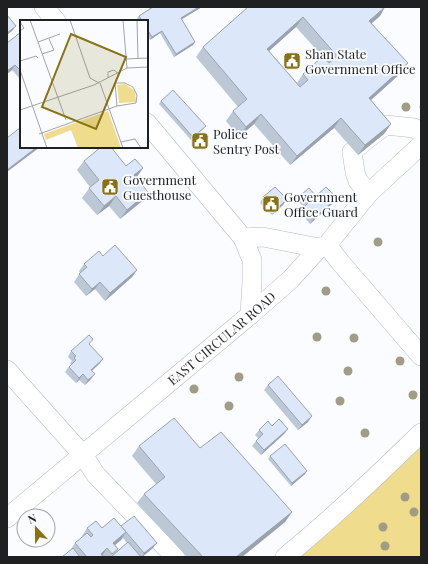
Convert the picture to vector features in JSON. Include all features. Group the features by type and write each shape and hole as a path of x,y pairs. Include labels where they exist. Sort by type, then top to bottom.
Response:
{"street":[{"path":"44,7 55,20"},
{"path":"148,125 243,238 252,260 250,315"},
{"path":"369,193 358,181 354,172 352,152 386,125 414,128 421,132"},
{"name":"EAST CIRCULAR ROAD","path":"7,518 291,279 323,246 369,193 421,145"},
{"path":"243,238 263,237 323,246 341,263 421,356"},
{"path":"7,370 83,455 96,476 174,557"},
{"path":"285,557 357,495 421,433"}],"shaded area":[{"path":"421,444 421,557 292,557"}],"building":[{"path":"153,7 199,7 181,18 195,42 176,54 162,31 152,37 148,31 148,20 141,20 139,16"},
{"name":"Shan State Government Office","path":"248,7 385,7 369,21 408,63 369,98 391,124 365,145 341,118 297,156 261,114 246,127 233,111 247,99 203,47","holes":["303,17 337,56 329,63 323,56 303,74 308,80 300,87 267,49"]},
{"path":"7,15 16,26 7,33"},
{"path":"20,33 20,70 15,65 7,71 7,43"},
{"path":"173,90 206,126 193,137 161,101"},
{"path":"20,128 20,148 36,148 7,170 7,138"},
{"path":"202,133 207,139 201,145 196,139"},
{"name":"Government Guesthouse","path":"100,148 112,148 126,166 135,159 143,168 134,175 148,192 127,210 116,196 104,206 89,188 99,180 84,161"},
{"path":"275,187 287,199 276,210 263,197"},
{"path":"326,187 337,198 314,218 304,207 308,203 301,195 309,188 316,196"},
{"path":"115,245 137,270 110,293 100,282 92,289 79,274 87,267 84,264 99,251 103,256"},
{"path":"89,335 93,339 89,344 103,359 91,370 95,374 88,380 83,374 79,378 69,367 76,360 74,358 76,356 71,351"},
{"path":"278,376 312,416 302,425 268,385"},
{"path":"174,418 200,448 221,432 292,512 236,557 203,557 144,494 165,477 139,446"},
{"path":"279,419 288,429 264,450 256,441 263,434 259,430 268,421 272,426"},
{"path":"285,444 307,471 292,483 270,456"},
{"path":"134,516 157,543 144,553 121,526"},
{"path":"114,518 126,532 113,543 118,549 112,554 107,548 101,554 103,557 87,557 75,543 87,533 91,537 93,535 87,528 96,521 102,528"},
{"path":"128,542 141,557 111,557"},
{"path":"73,548 80,557 62,557"}],"place":[{"name":"Shan State Government Office","path":"292,61"},
{"name":"Police Sentry Post","path":"200,141"},
{"name":"Government Guesthouse","path":"110,187"},
{"name":"Government Office Guard","path":"271,204"}]}
